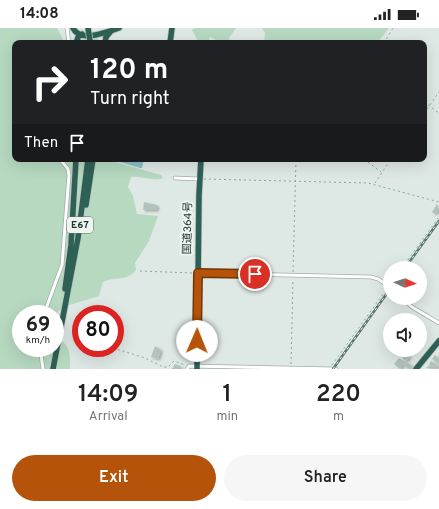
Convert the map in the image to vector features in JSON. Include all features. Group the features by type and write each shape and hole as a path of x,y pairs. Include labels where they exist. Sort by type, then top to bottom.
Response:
{"highway":[{"path":"73,28 79,35"},
{"path":"88,28 90,40"},
{"path":"79,35 118,28"},
{"path":"170,40 172,28"},
{"path":"106,40 110,29"},
{"path":"77,40 79,35"},
{"path":"64,305 71,245 76,162"},
{"name":"E67","path":"64,309 78,238 90,166 89,162"},
{"path":"90,166 92,162"},
{"name":"国道364号","path":"197,368 199,178 201,162"},
{"path":"416,369 439,341"},
{"name":"E67","path":"53,369 55,357"}],"street":[{"path":"67,28 69,40"},
{"path":"47,305 62,265 65,244 69,175 68,169 62,162"},
{"path":"175,178 199,178"},
{"path":"198,273 371,277 383,284"},
{"path":"410,305 439,323"},
{"path":"41,357 43,369"},
{"path":"188,367 291,367 336,369"}],"path":[{"path":"386,40 393,28"},
{"path":"427,109 439,92"},
{"path":"429,106 439,113"},
{"path":"291,367 294,162"},
{"path":"368,162 382,172"},
{"path":"374,183 389,162"},
{"path":"199,178 374,183 439,202"},
{"path":"407,261 439,216"},
{"path":"140,271 198,273"},
{"path":"330,368 383,295"},
{"path":"124,352 144,358 163,367 168,367 174,361 188,367"}],"green space":[{"path":"0,28 57,28 63,40 12,40 12,162 115,162 161,175 163,178 155,179 131,177 128,187 133,196 137,214 158,216 149,241 135,263 136,270 132,274 125,277 107,280 103,282 99,296 64,307 64,305 12,305 12,357 64,357 64,343 69,351 70,369 0,369"},
{"path":"195,28 236,28 229,38 229,40 216,40 210,37 209,40 197,40 192,30"},
{"path":"262,28 389,28 379,40 264,40 265,33"},
{"path":"96,38 100,40 75,40"}],"water":[{"path":"120,162 143,162 142,168"}],"building":[{"path":"144,202 157,205 157,210 143,210"},
{"path":"437,204 439,209 435,214 432,212"},
{"path":"155,346 161,350 158,359 151,357"},
{"path":"435,355 439,358 439,364 432,359"},
{"path":"404,357 409,357 406,361 402,358"},
{"path":"399,358 405,362 400,369 394,364"},
{"path":"431,361 438,365 435,369 426,368 430,365 429,364"},
{"path":"407,362 412,366 410,369 404,366"},
{"path":"175,364 180,366 182,369 172,369"}],"railway":[{"path":"410,261 439,221"},
{"path":"333,369 383,299"}],"route":[{"path":"197,341 198,273 255,274"}]}
